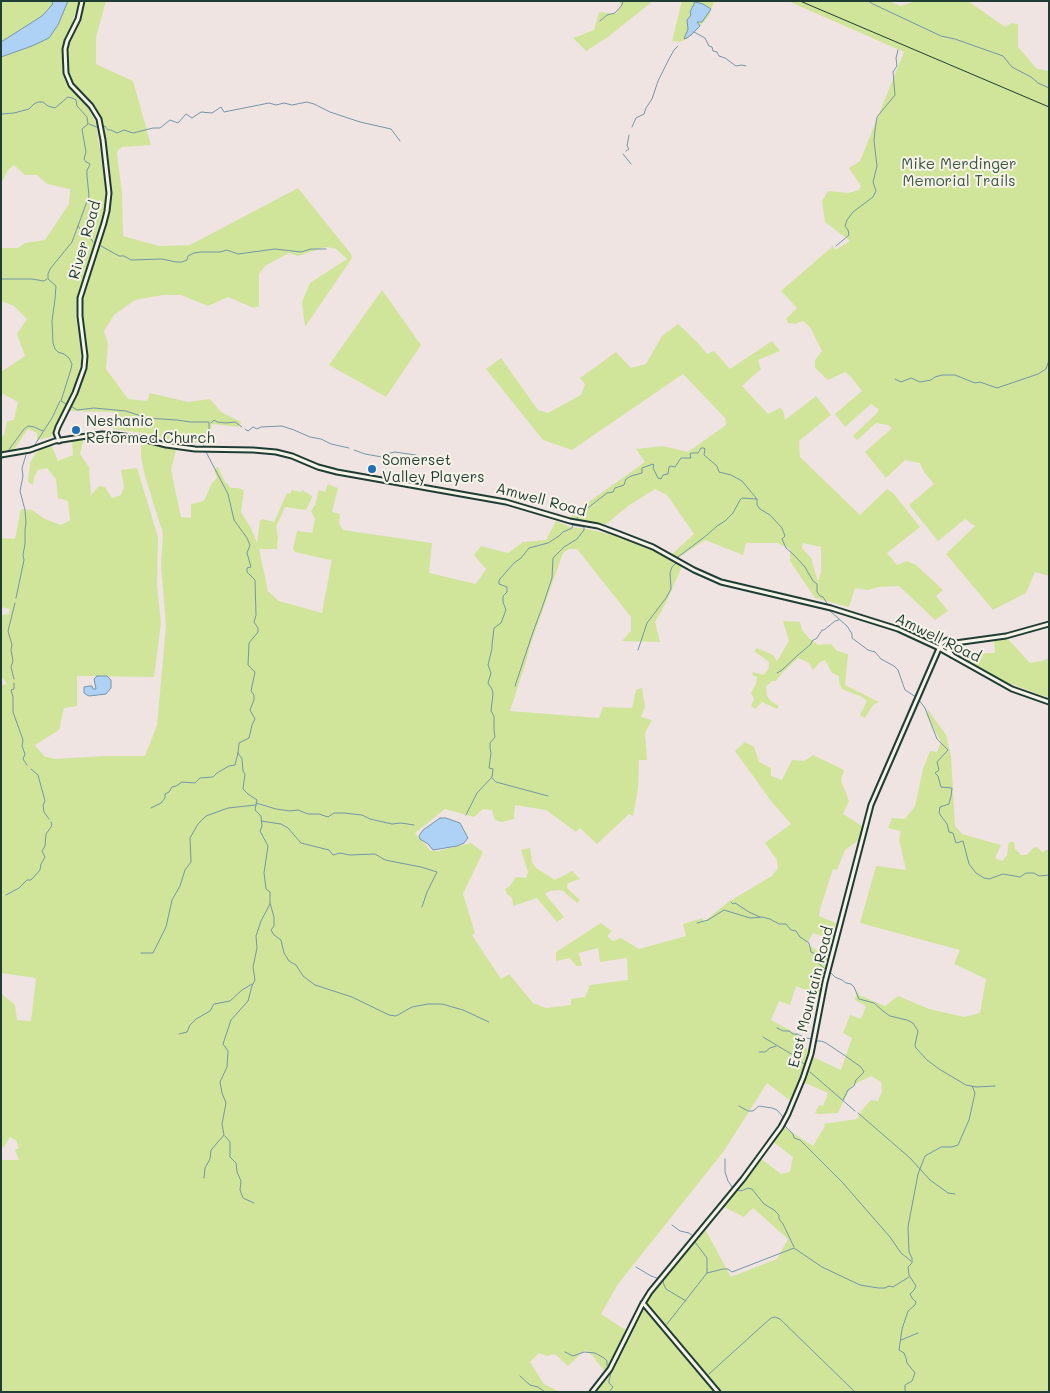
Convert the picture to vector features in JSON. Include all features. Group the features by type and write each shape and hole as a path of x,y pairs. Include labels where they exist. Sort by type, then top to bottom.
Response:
{"street":[{"name":"River Road","path":"50,443 75,393 85,363 79,310 80,298 104,223 108,203 108,178 102,131 91,106 71,85 66,73 64,56 66,44 78,19 82,1"},
{"path":"56,433 59,441"},
{"name":"Amwell Road","path":"1,455 30,450 59,441 102,434 139,438 166,445 195,449 276,452 337,472 506,502 570,521 598,526 617,532 653,547 712,579 843,611 898,629 940,648 1012,689 1049,702"},
{"path":"952,655 948,650 949,646 954,643 1006,636 1049,624"},
{"path":"940,648 944,641 948,640 954,643"},
{"name":"East Mountain Road","path":"592,1392 610,1369 643,1303 654,1287 748,1172 781,1127 791,1109 811,1054 825,982 869,811 940,648"},
{"path":"643,1303 718,1392"}],"green space":[{"path":"1,1 53,1 52,5 42,16 1,42"},
{"path":"68,1 79,1 64,41 62,71 65,81 90,111 96,124 106,191 105,207 77,300 76,314 81,363 74,388 51,437 37,440 37,433 28,429 13,451 1,453 1,438 4,435 7,421 14,420 18,402 1,393 1,372 25,356 17,334 27,319 14,306 1,301 1,248 18,248 25,243 45,240 69,204 70,189 47,184 37,175 25,175 14,165 8,170 1,184 1,57 45,40 58,25"},
{"path":"84,1 106,1 96,37 96,64 133,81 151,145 122,147 118,150 123,236 159,246 190,245 298,188 351,254 352,258 305,327 302,302 310,283 347,259 336,249 326,247 298,256 289,253 265,266 259,274 259,306 254,308 228,297 208,306 181,295 163,295 135,300 114,315 104,331 108,343 106,369 128,399 147,401 150,393 188,402 210,399 221,412 241,422 239,427 212,424 208,444 172,440 143,433 113,429 115,412 69,411 87,367 82,303 84,290 105,229 111,196 103,121 93,103 74,84 67,67 68,46 82,16"},
{"path":"619,1 653,1 608,37 586,51 573,38 594,30 599,12 616,14 621,6"},
{"path":"682,1 714,1 709,16 692,35 683,41 672,41"},
{"name":"Mike Merdinger Memorial Trails","path":"788,1 889,1 901,6 916,1 968,1 1005,27 1012,23 1018,24 1018,47 1037,69 1049,71 1049,576 1035,572 1026,593 993,610 946,554 975,526 965,519 938,541 909,505 934,484 924,472 920,463 905,460 886,478 865,452 892,428 888,425 876,423 857,440 853,436 878,412 878,409 871,404 845,427 835,414 862,391 845,372 828,380 815,368 815,360 822,351 810,327 803,321 795,324 788,323 786,319 797,308 781,291 833,246 835,250 850,241 825,222 822,201 828,191 848,193 859,190 861,186 849,168 860,161 904,52"},
{"path":"382,290 421,345 386,397 329,365"},
{"path":"678,324 707,354 714,351 730,369 772,341 780,351 758,360 761,369 742,386 768,414 780,408 783,410 785,420 816,396 831,415 799,441 800,457 860,515 887,489 894,494 920,527 887,553 897,565 907,561 916,565 943,590 936,596 948,611 935,620 899,586 878,587 868,590 855,588 849,607 815,598 790,561 790,549 777,543 746,543 743,555 705,540 678,558 672,554 694,534 667,495 655,489 628,506 605,525 571,518 573,513 645,462 636,449 663,446 688,452 726,425 725,418 683,374 572,450 543,440 486,369 501,358 538,410 548,413 581,395 585,384 580,378 616,352 631,368 646,364 662,336","holes":["803,543 821,547 821,572 818,582 811,558 802,548"]},
{"path":"84,438 80,454 89,467 91,495 99,486 105,487 112,498 121,495 124,487 121,470 137,468 158,537 157,586 161,623 154,677 77,676 77,706 64,708 59,730 35,745 44,756 55,759 145,756 157,725 166,626 161,565 163,534 145,476 141,457 141,441 176,450 171,470 181,517 191,518 191,504 204,501 212,483 217,478 214,469 218,467 225,482 231,488 244,490 241,512 251,528 257,543 260,521 262,519 274,522 287,493 290,494 292,490 301,492 302,490 312,496 306,510 285,507 276,527 278,536 277,549 259,549 268,591 279,601 322,613 332,559 295,552 293,549 297,531 312,533 315,519 311,511 315,505 319,490 325,492 328,484 338,488 332,512 340,514 339,523 343,530 432,543 429,573 476,584 486,569 474,555 481,546 508,553 523,542 546,540 556,521 570,527 626,538 682,566 667,601 655,622 660,642 622,641 631,631 631,617 577,549 569,549 563,553 530,646 510,711 599,718 603,707 632,708 636,690 642,688 645,706 641,717 652,720 645,733 647,760 639,760 638,789 633,816 629,814 597,844 580,828 576,832 546,810 515,805 514,819 502,822 495,820 492,810 483,809 474,817 445,809 415,833 431,851 471,843 483,852 463,894 475,933 472,935 501,979 509,974 533,1003 546,1008 571,1005 571,999 585,997 590,985 628,980 627,958 600,962 598,948 579,953 582,966 576,966 570,958 556,961 556,952 601,923 612,931 607,936 613,941 621,938 639,949 686,936 683,924 702,918 704,922 728,902 772,876 778,868 777,860 765,843 791,824 771,801 735,751 745,742 754,747 759,762 771,768 771,776 782,780 792,760 804,761 813,755 844,770 841,780 849,801 843,814 864,827 862,838 845,850 837,870 833,869 820,909 819,916 836,923 832,940 813,933 807,944 830,959 821,996 796,986 790,1005 779,1001 771,1020 797,1034 811,1056 841,1070 852,1038 843,1033 850,1015 861,1019 866,1006 855,1000 857,989 859,995 885,1006 898,996 929,1009 964,1017 980,1013 986,979 954,964 960,950 860,923 876,866 906,870 899,840 901,831 888,828 892,818 905,819 915,806 923,769 930,751 937,752 941,742 926,714 928,710 946,735 951,756 955,826 962,834 1001,845 995,858 1002,861 1007,855 1009,842 1014,842 1015,849 1021,855 1027,855 1033,848 1037,847 1042,852 1049,849 1049,1392 721,1392 691,1356 688,1358 716,1392 595,1392 603,1383 656,1286 705,1229 731,1277 777,1259 788,1239 753,1208 744,1217 722,1206 760,1158 781,1174 790,1172 793,1157 772,1141 782,1126 813,1146 825,1126 823,1124 857,1119 871,1100 878,1101 882,1091 881,1082 871,1076 853,1085 838,1113 815,1113 819,1105 823,1106 828,1093 803,1082 792,1102 767,1083 724,1151 618,1284 601,1314 627,1331 605,1372 592,1355 585,1350 568,1366 555,1354 547,1356 539,1353 530,1362 544,1384 560,1392 1,1392 1,1160 19,1160 15,1150 19,1148 16,1140 10,1137 4,1147 1,1146 1,993 15,1005 17,1020 31,1021 36,978 1,973 1,685 7,684 2,677 1,670 1,615 9,614 10,609 1,607 1,538 15,539 21,509 32,510 45,519 61,525 70,520 68,501 58,498 56,479 47,468 38,470 34,477 33,485 28,482 30,463 35,454 51,444 58,461 73,455 72,442"},
{"path":"783,621 800,622 802,630 818,645 831,644 837,651 848,654 845,685 879,702 873,705 865,718 860,715 867,701 842,689 839,676 832,673 825,660 820,662 813,670 809,663 798,658 776,681 772,681 766,686 767,696 779,706 777,709 762,702 755,709 751,706 754,699 751,693 756,684 757,677 752,675 753,672 764,675 769,668 769,662 754,651 757,648 773,655 777,661 789,641"},
{"path":"1007,638 1030,663 1049,658 1049,698 1006,682 962,657 968,654 970,659 977,659 977,653 995,653 994,640"},
{"path":"530,848 532,862 536,868 555,880 572,871 580,879 568,883 567,888 580,900 577,903 562,890 549,891 545,894 564,917 557,922 537,898 513,906 512,898 505,889 509,887 516,877 526,878 528,872 521,850"}],"water":[{"path":"53,1 68,1 58,25 49,38 1,57 1,42 42,16 52,5"},
{"path":"695,2 711,9 702,22 697,22 700,26 684,39 688,29 687,20 691,15 690,12"},
{"path":"97,676 107,676 111,680 111,688 106,694 89,696 84,693 84,687 92,686 93,689 96,689 94,679"},
{"path":"440,818 460,823 468,838 464,843 433,850 420,839 419,836 423,830"}],"waterway":[{"path":"600,21 607,15 615,13 623,1"},
{"path":"868,1 941,36 1003,56 1012,67 1049,88"},
{"path":"694,32 705,38 709,46 719,56 736,66 746,66"},
{"path":"632,127 636,118 644,114 652,99 658,81 678,46"},
{"path":"836,246 849,235 845,226 847,220 853,212 873,197 876,191 873,182 877,166 874,141 877,117 895,95 893,72 897,66 898,50"},
{"path":"1,114 29,109 38,102 43,102 55,108 68,97 76,100 77,106 87,117 88,124 82,129 86,152 84,159 90,165 87,170 89,196 72,242 48,274 48,279 56,286 52,321 53,343 55,349 69,358 72,364 61,401 66,404"},
{"path":"103,127 105,126 108,130 117,133 124,130 133,133 160,128 170,120 178,123 186,114 192,118 201,112 212,113 221,107 224,112 269,103 292,105 307,102 360,122 391,129 400,141"},
{"path":"89,124 99,128"},
{"path":"626,151 629,149 627,146 629,135"},
{"path":"623,154 631,164"},
{"path":"78,226 93,242"},
{"path":"101,246 131,260 162,259 176,262 182,262 187,260 188,256 201,252 227,250 238,254 275,249 301,252 311,249 326,249"},
{"path":"1,279 44,281 47,279"},
{"path":"895,379 901,382 911,378 920,382 942,375 955,375 975,383 980,382 997,388 1038,374 1046,369 1049,360"},
{"path":"34,446 52,418 60,401"},
{"path":"71,406 77,410 94,408 126,411 147,418 209,422 209,432 203,440 204,447"},
{"path":"211,423 214,420 226,423 235,422 242,427"},
{"path":"8,451 28,426 43,431"},
{"path":"245,429 248,431 253,427 257,429 261,427 282,426 331,444 349,448"},
{"path":"576,520 580,514 607,493 613,492 615,488 624,485 626,479 642,473 642,468 653,464 658,478 661,479 663,475 668,474 669,467 675,467 681,458 691,458 691,453 698,453 701,448 704,448 704,455 717,466 719,472 731,475 742,481 757,499 757,505 760,509 770,515 782,528 785,536 782,539 786,548 805,567 813,581 817,584 817,592 828,605"},
{"path":"354,450 382,457 395,452 416,455"},
{"path":"206,452 228,494 234,520 250,545 247,553 251,567 247,568 247,572 255,580 256,615 254,622 258,632 249,643 248,665 255,672 251,691 254,695 254,700 250,710 255,719 249,738 239,743 238,753 242,759 245,774 243,789 257,800 255,810 261,816 262,826 260,831 268,846 264,873 266,889 270,892 270,903 274,917 274,926 271,930 281,940 284,953 289,961 296,965 303,976 315,985 352,997 389,1015 396,1016 412,1007 442,1004 463,1010 489,1022"},
{"path":"16,598 24,560 26,522 20,491 23,476 22,468 26,455"},
{"path":"678,557 725,521 733,513 742,498 757,499"},
{"path":"466,815 477,793 492,777 493,769 489,768 490,743 495,737 494,716 491,711 493,694 488,683 491,673 488,665 494,628 501,623 506,610 503,596 507,592 507,587 499,584 499,580 529,548 548,543 572,528 573,524"},
{"path":"515,686 552,578 553,558 564,547 577,539 584,530 584,527 572,525"},
{"path":"638,650 647,623 671,589 670,573 676,563"},
{"path":"14,679 11,667 13,661 12,645 8,631 15,603"},
{"path":"830,611 847,626 852,634 852,638 894,666 898,670 905,690 916,697"},
{"path":"777,673 811,644 822,630 839,620"},
{"path":"14,683 14,689 11,690 13,712 23,740 22,746 25,754 23,759 27,765"},
{"path":"919,700 925,708 937,739 948,750 937,762 939,770 935,773 938,776 941,787 952,788 949,804 940,807 939,813 947,824 949,832 953,833 956,843 963,841 969,864 976,873 989,879 1003,874 1020,877 1026,873 1034,873 1039,876 1049,875"},
{"path":"151,808 161,803 165,798 165,794 172,787 182,782 195,783 200,778 213,777 229,766 235,765 238,753"},
{"path":"31,769 38,775 45,801 43,805 44,812 49,819"},
{"path":"492,778 496,782 548,796"},
{"path":"256,803 276,809 298,810 308,814 319,814 328,817 334,813 344,813 362,815 370,819 392,824 414,825"},
{"path":"141,953 153,953 166,927 172,900 180,886 185,870 191,862 190,838 198,824 206,816 228,808 256,805"},
{"path":"261,821 281,824 288,828 301,843 329,850 333,855 340,853 350,855 375,854 385,860 437,872 422,907"},
{"path":"6,895 19,888 27,880 31,880 40,870 45,857 42,851 45,846 46,834 52,824 51,822"},
{"path":"731,902 760,917"},
{"path":"204,1178 211,1150 224,1135 222,1124 226,1103 220,1082 227,1067 228,1051 223,1044 231,1020 248,1001 255,980 253,967 257,948 256,936 270,904"},
{"path":"697,923 708,920 724,910 750,918 762,917 779,924 786,924 809,943 811,952 815,954 816,961 826,970"},
{"path":"830,972 835,977 851,984 859,999 874,1003 890,1016 913,1023 918,1031 916,1048 939,1069 966,1085 976,1087 995,1086"},
{"path":"179,1034 187,1032 190,1025 210,1011 214,1004 230,1001 252,984"},
{"path":"777,1028 812,1039"},
{"path":"763,1037 804,1064"},
{"path":"816,1041 826,1043 861,1067 864,1072 856,1080 854,1086 848,1090 843,1100"},
{"path":"759,1052 765,1052 776,1046"},
{"path":"810,1072 855,1111"},
{"path":"907,1392 905,1385 912,1381 915,1373 907,1363 904,1353 899,1350 902,1329 908,1311 916,1302 910,1294 916,1286 909,1275 908,1267 912,1263 912,1258 909,1252 908,1227 918,1174 925,1156 941,1147 958,1145 969,1120 975,1093 972,1086"},
{"path":"739,1106 748,1111 753,1111 759,1106 772,1108 777,1110 783,1117"},
{"path":"858,1113 910,1158 930,1180 948,1193 955,1194"},
{"path":"785,1126 793,1134 794,1138 800,1140 842,1182 890,1237 901,1253 911,1261"},
{"path":"225,1136 230,1142 230,1157 236,1163 243,1198 254,1203"},
{"path":"725,1159 725,1172 732,1187"},
{"path":"738,1190 752,1189 764,1204 779,1215 779,1219 794,1247"},
{"path":"672,1225 680,1231 693,1236"},
{"path":"695,1242 707,1258 707,1273"},
{"path":"667,1324 707,1273 723,1269 728,1269 732,1272 794,1248 822,1267 860,1285 878,1288 893,1287 909,1277"},
{"path":"636,1267 657,1278"},
{"path":"663,1281 666,1289 686,1301"},
{"path":"709,1374 771,1318 775,1317 780,1319 855,1392"},
{"path":"901,1340 918,1333"},
{"path":"565,1352 573,1356 584,1352 595,1353 607,1361 607,1366"},
{"path":"609,1392 613,1387 609,1383 611,1373"},
{"path":"520,1376 530,1385 538,1387 545,1392"}],"railway":[{"path":"800,1 1049,107"}],"place":[{"name":"Neshanic Reformed Church","path":"76,430"},
{"name":"Somerset Valley Players","path":"372,469"}]}
